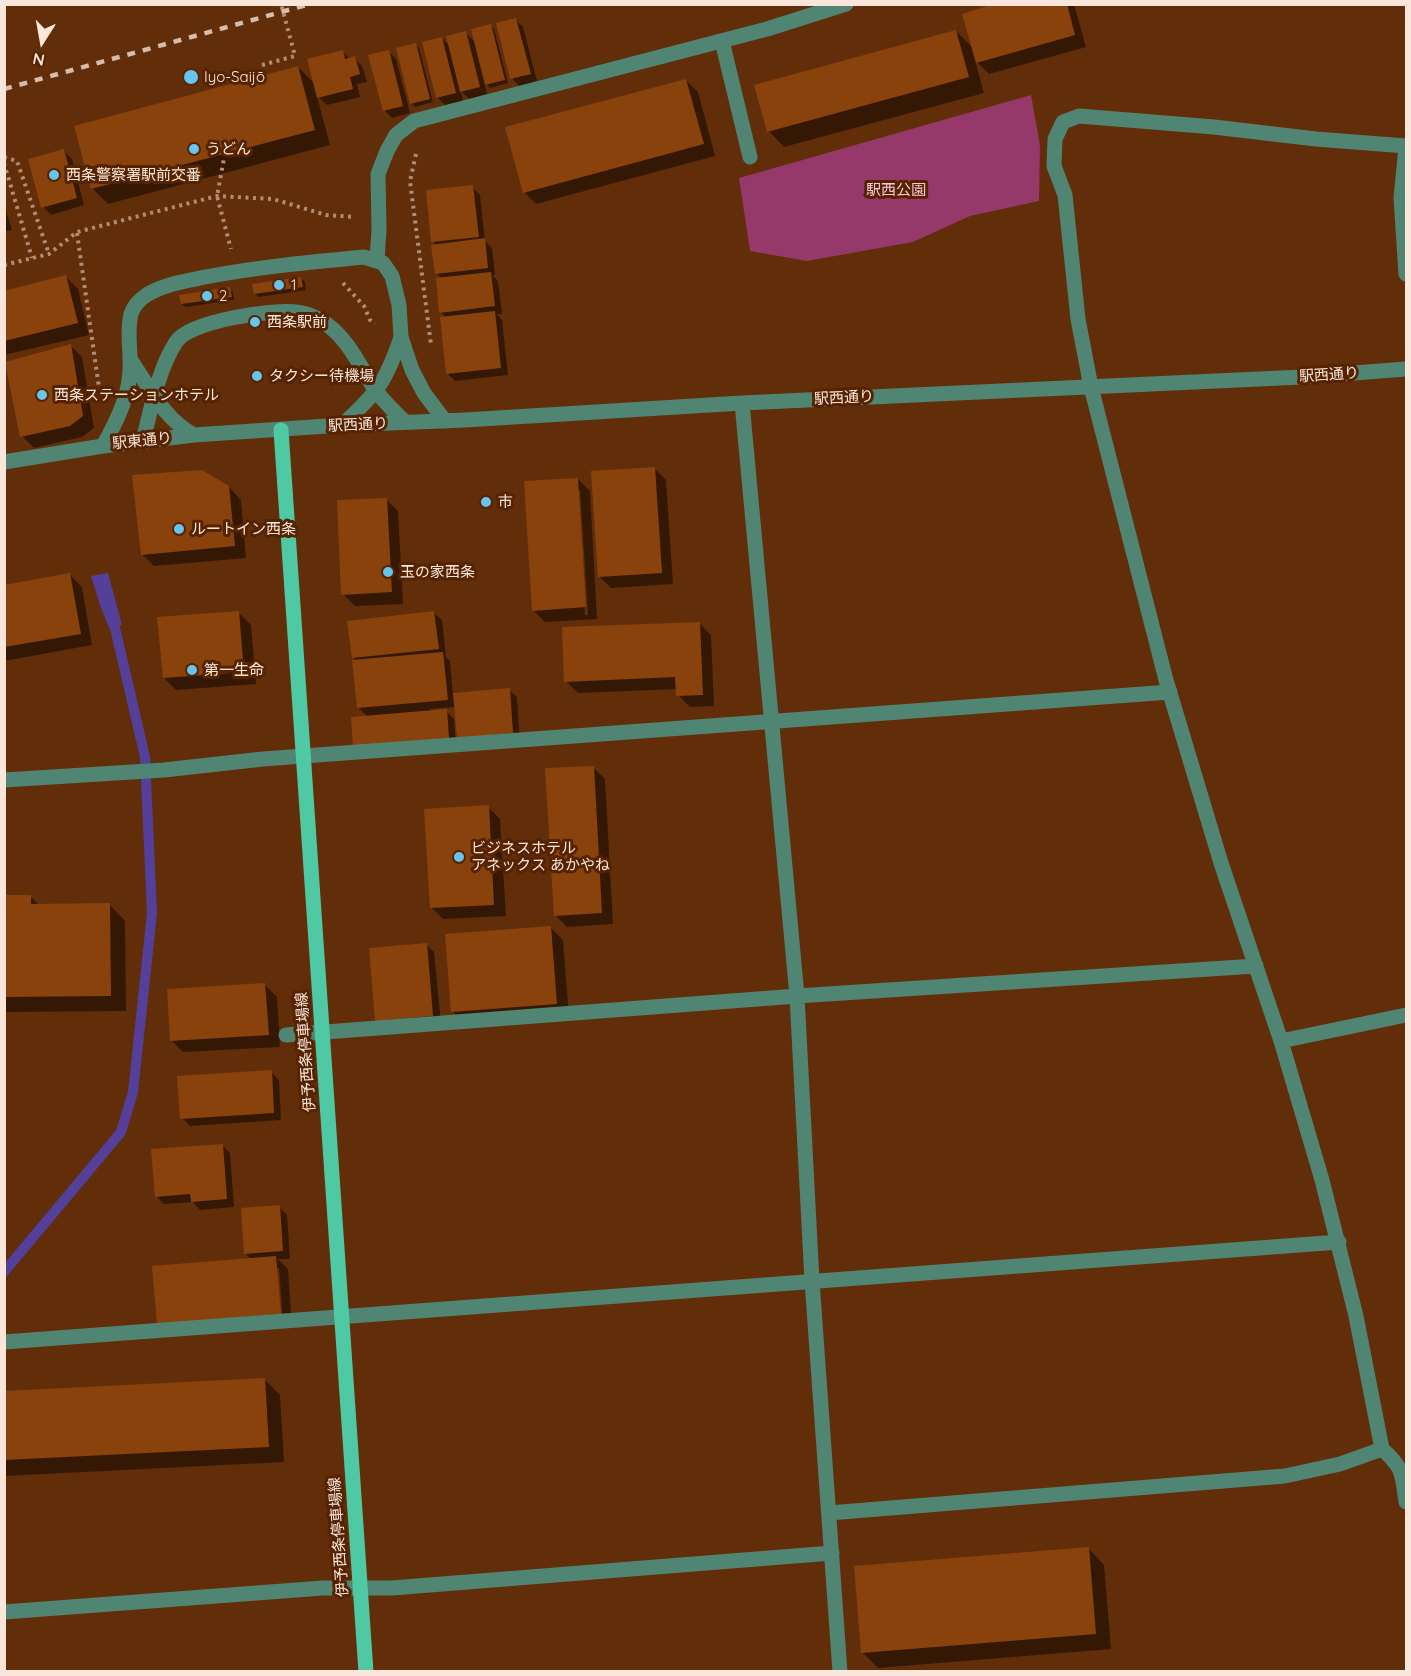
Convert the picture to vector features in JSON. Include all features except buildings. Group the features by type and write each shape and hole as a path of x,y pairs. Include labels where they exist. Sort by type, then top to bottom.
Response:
{"main road":[{"name":"伊予西条停車場線","path":"281,430 366,1671"}],"street":[{"path":"377,261 378,174 396,135 414,121 722,41 846,4"},
{"path":"722,41 750,157"},
{"path":"1407,274 1403,247 1401,198 1407,146 1079,116 1063,122 1054,139 1054,166 1065,195 1078,319 1091,387 1170,692 1221,863 1281,1041 1338,1242 1356,1316 1382,1449 1397,1462 1403,1476 1407,1502"},
{"path":"103,446 119,416 128,387 131,313 138,302 150,293 165,287 236,271 364,257 383,263 392,276 399,305 401,337 412,370 424,393 445,421"},
{"path":"143,441 155,395 176,340 189,329 266,313 297,312 316,318 329,326 342,339 377,392 405,422"},
{"path":"342,425 377,392 392,363 401,337"},
{"path":"130,359 166,414 179,427 194,435"},
{"name":"駅西通り","path":"281,430 742,403 1302,377 1407,369"},
{"path":"742,403 797,996 812,1281 840,1671"},
{"name":"駅東通り","path":"4,462 103,446 194,435 281,430"},
{"path":"4,780 164,770 262,759 1170,692"},
{"path":"286,1035 797,996 1256,966"},
{"path":"1281,1041 1407,1015"},
{"path":"4,1342 1338,1242"},
{"path":"829,1514 1285,1476 1340,1464 1382,1449"},
{"path":"4,1612 323,1588 392,1588 832,1553"}],"path":[{"path":"262,64 295,56 281,4"},
{"path":"432,354 410,181 416,153 433,117"},
{"path":"225,153 217,196 231,251"},
{"path":"4,157 17,161 35,209 48,254"},
{"path":"4,163 32,258"},
{"path":"4,265 48,254 77,232 217,196 273,199 326,215 361,217"},
{"path":"407,215 414,215"},
{"path":"77,232 100,401"},
{"path":"94,355 106,352"}],"green space":[{"name":"駅西公園","path":"1031,95 1040,145 1039,201 970,216 913,242 807,261 750,251 739,178"}],"shaded area":[{"path":"108,573 122,625 109,628 91,576"}],"waterway":[{"path":"4,1272 121,1132 133,1092 152,913 145,757 112,615"}],"railway":[{"path":"4,89 310,4"}],"place":[{"name":"Iyo-Saijō","path":"191,77"},
{"name":"うどん","path":"194,149"},
{"name":"西条警察署駅前交番","path":"54,175"},
{"name":"1","path":"279,285"},
{"name":"2","path":"207,296"},
{"name":"西条駅前","path":"255,322"},
{"name":"タクシー待機場","path":"257,376"},
{"name":"西条ステーションホテル","path":"42,395"},
{"name":"市","path":"486,502"},
{"name":"ルートイン西条","path":"179,529"},
{"name":"玉の家西条","path":"388,572"},
{"name":"第一生命","path":"192,670"},
{"name":"ビジネスホテル アネックス あかやね","path":"459,857"}]}
